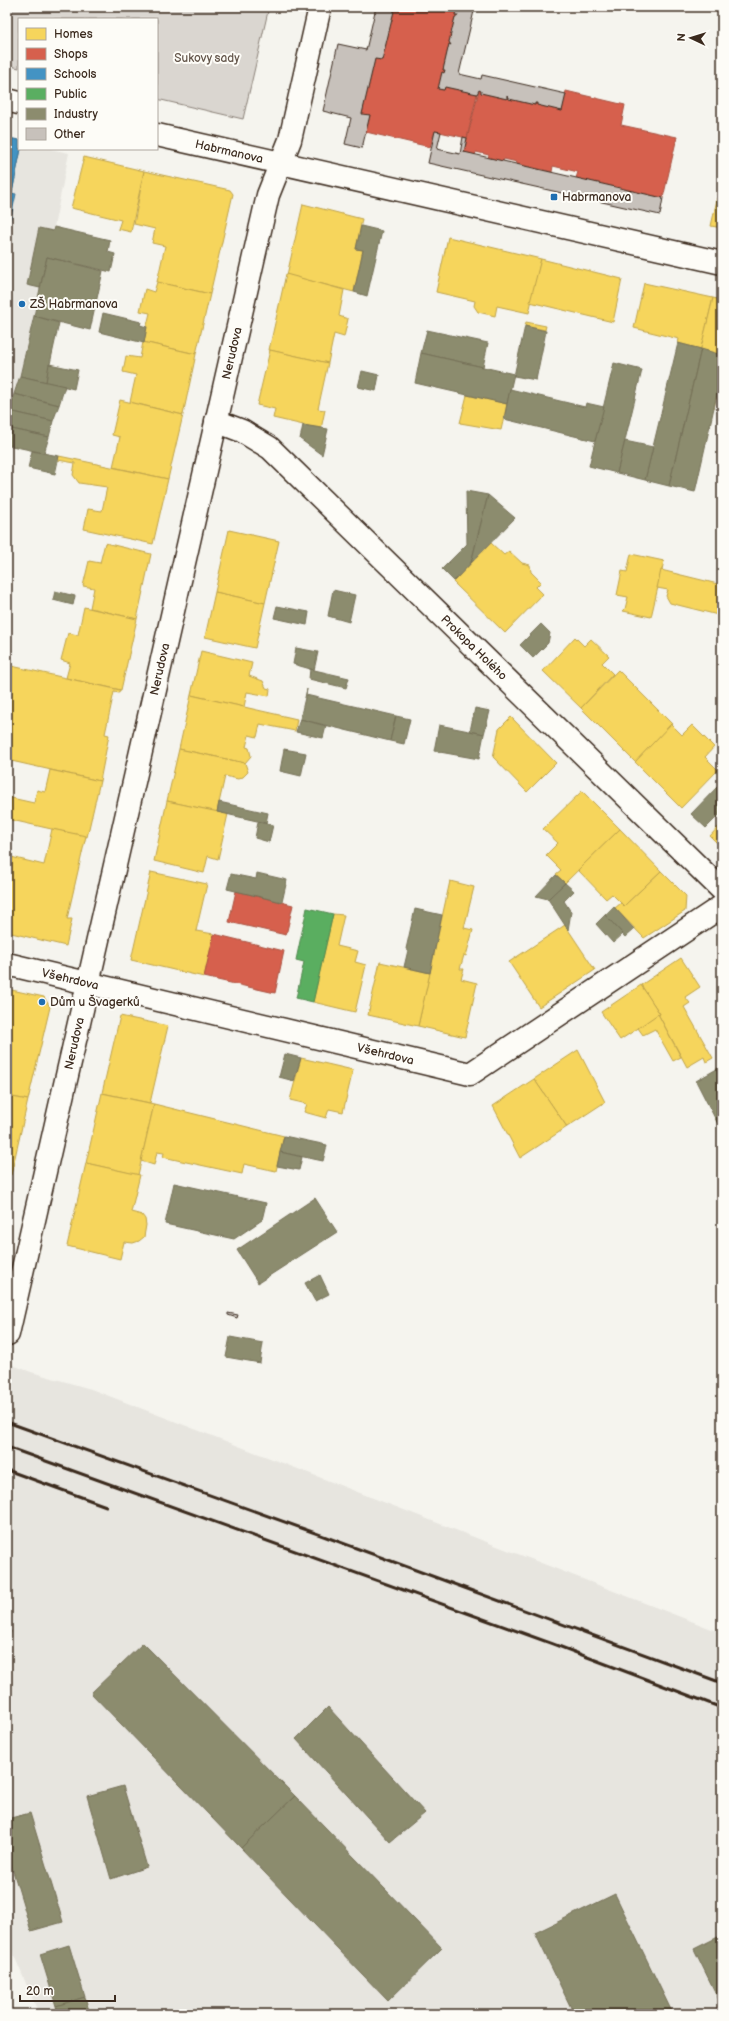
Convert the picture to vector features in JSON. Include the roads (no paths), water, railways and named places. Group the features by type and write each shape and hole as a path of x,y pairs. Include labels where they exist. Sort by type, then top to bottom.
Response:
{"street":[{"name":"Nerudova","path":"8,1334 268,194 293,127 320,7"},
{"path":"7,100 18,103"},
{"name":"Habrmanova","path":"158,135 722,263"},
{"name":"Prokopa Holého","path":"216,422 242,431 270,448 722,890"},
{"name":"Všehrdova","path":"7,964 470,1074 722,906"}],"railway":[{"path":"7,1422 318,1534 722,1683"},
{"path":"7,1447 553,1644 722,1708"},
{"path":"7,1470 106,1506"}],"place":[{"name":"Habrmanova","path":"554,197"},
{"name":"ZŠ Habrmanova","path":"22,304"},
{"name":"Dům u Švagerků","path":"42,1002"}],"park label":[{"name":"Sukovy sady","path":"207,58"}]}
